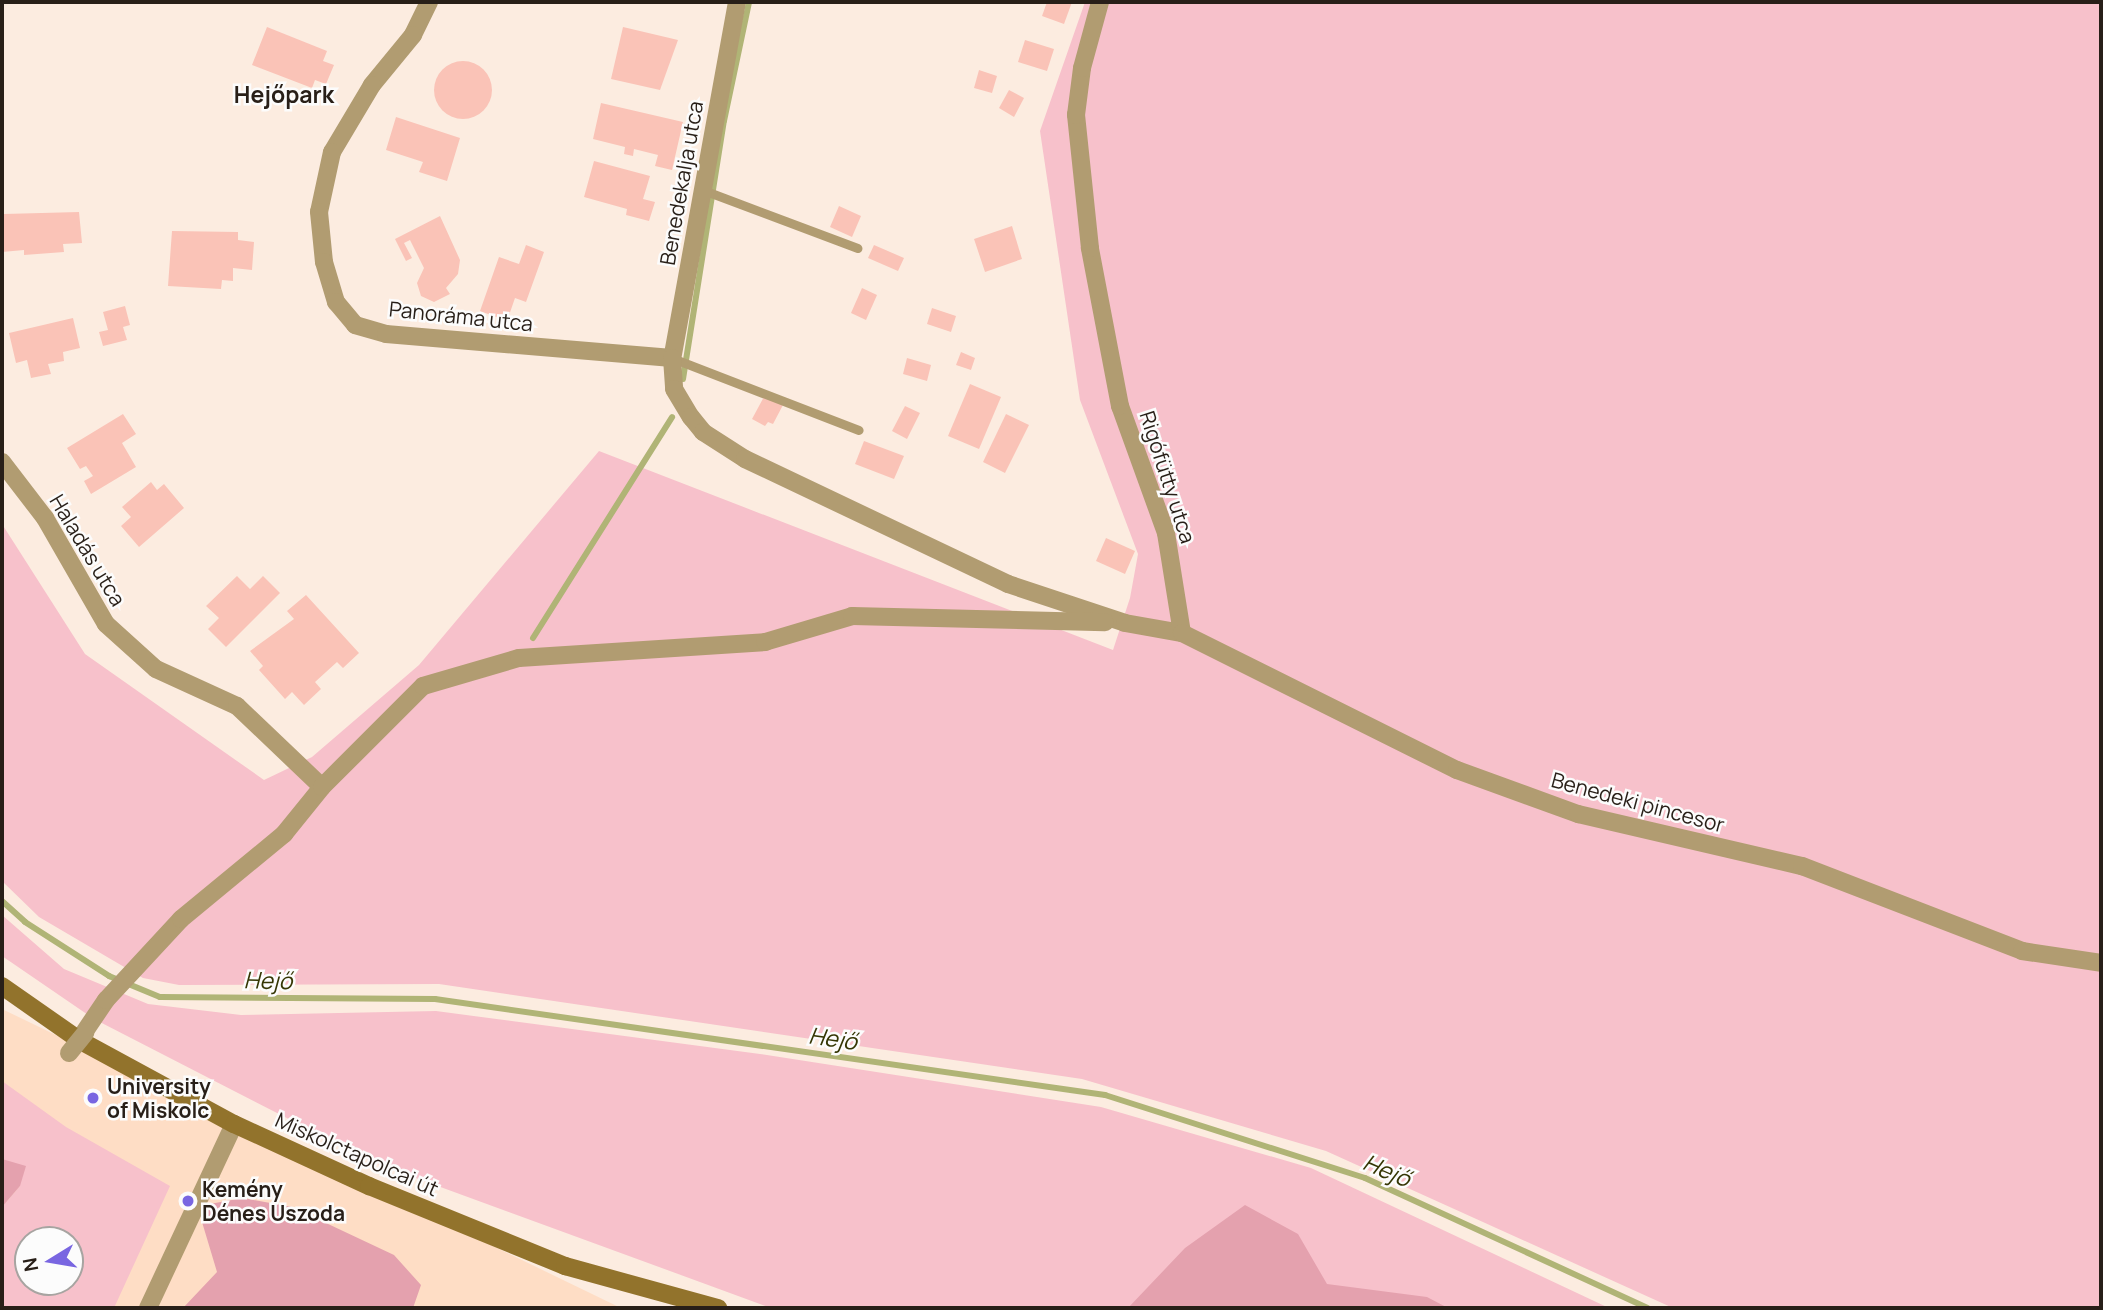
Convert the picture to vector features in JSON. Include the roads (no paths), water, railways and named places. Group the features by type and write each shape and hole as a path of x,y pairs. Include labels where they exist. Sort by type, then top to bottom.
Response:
{"street":[{"name":"Panoráma utca","path":"429,2 413,35 372,85 332,152 319,212 324,262 336,302 355,325 386,334 672,365"},
{"name":"Benedekalja utca","path":"672,365 737,2"},
{"name":"Rigófütty utca","path":"1100,2 1082,68 1076,115 1090,248 1120,406 1166,533 1182,633"},
{"path":"672,365 674,389 703,432 745,459 1008,584 1125,623"},
{"name":"Haladás utca","path":"2,462 45,517 106,624 156,669 237,706 322,787"},
{"path":"78,1042 106,1004 202,898 234,880 284,834 322,787 423,686 519,658 765,642 852,616 1125,623 1182,633"},
{"name":"Benedeki pincesor","path":"1182,633 1457,770 1578,814 1802,866 2022,951 2101,963"},
{"path":"106,1004 153,950"},
{"name":"Miskolctapolcai út","path":"2,986 78,1042 234,1124 369,1186 565,1266 718,1308"},
{"path":"148,1308 234,1124"}],"lane":[{"path":"703,190 857,248"},
{"path":"672,365 694,366 859,430"}],"waterway":[{"path":"683,379 724,121 749,2"},
{"path":"533,638 672,417"},
{"name":"Hejő","path":"2,901 25,922 109,976 160,997 435,999 1105,1095 1365,1178 1647,1308"}],"place":[{"name":"University of Miskolc","path":"93,1098"},
{"name":"Kemény Dénes Uszoda","path":"188,1201"}],"district":[{"name":"Hejőpark","path":"284,94"}]}
